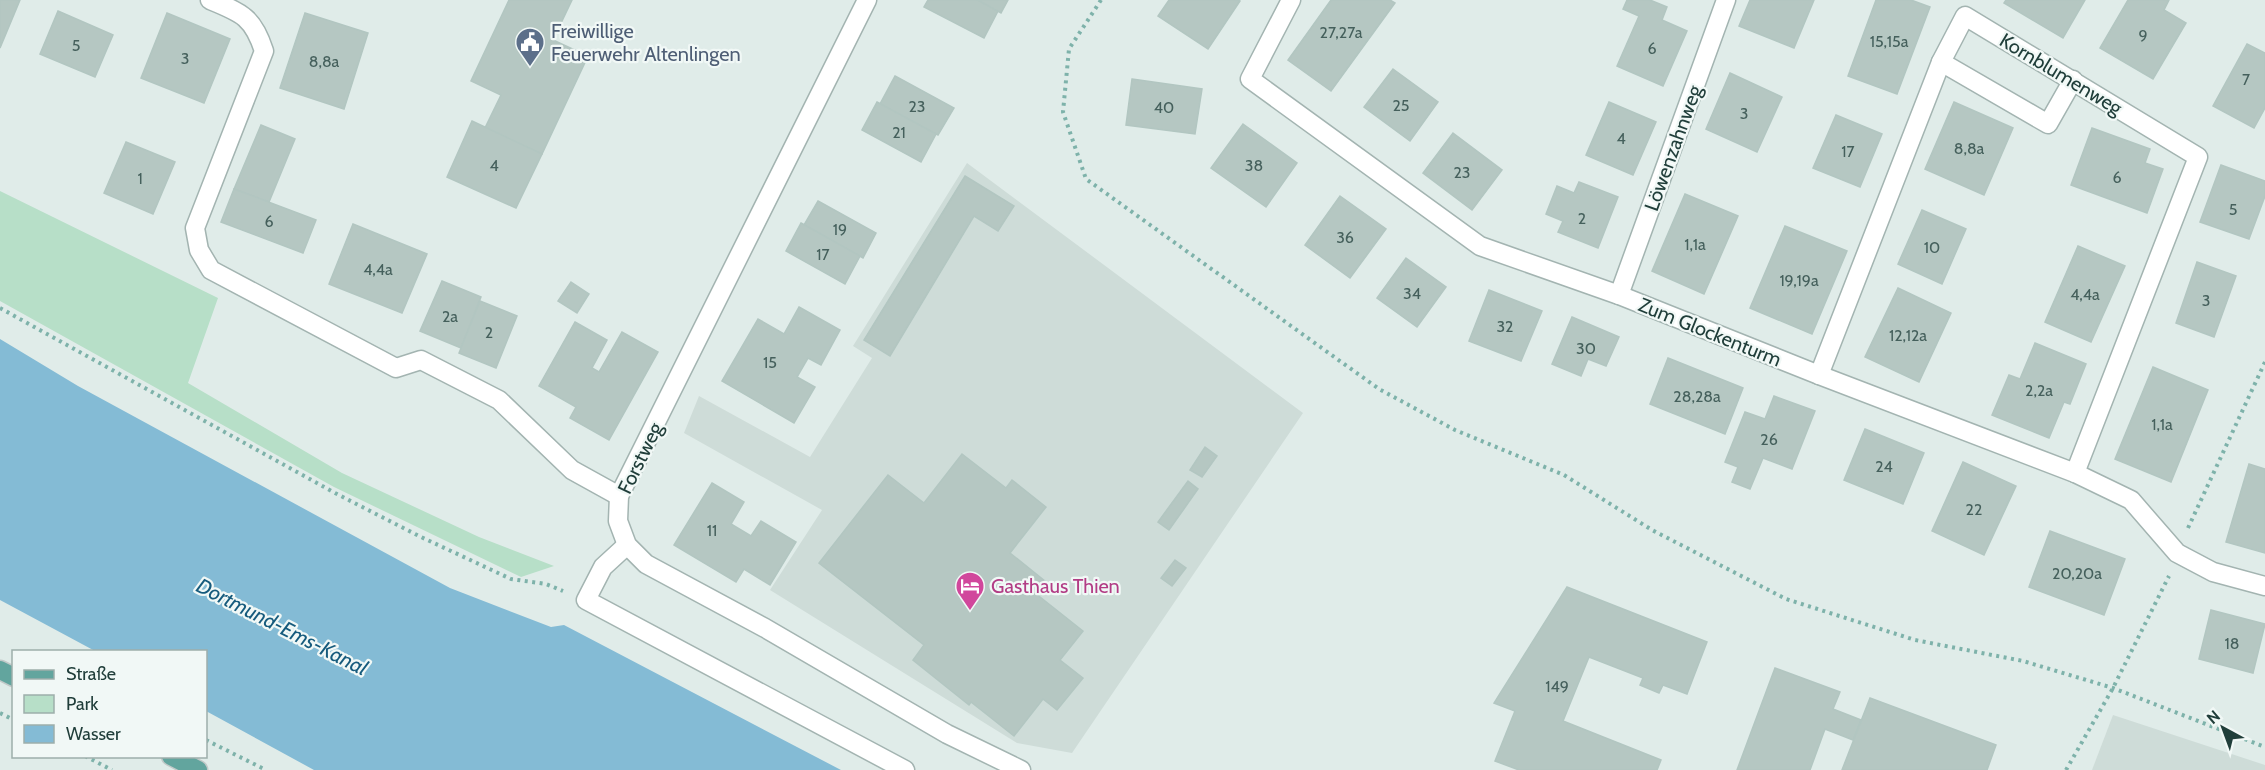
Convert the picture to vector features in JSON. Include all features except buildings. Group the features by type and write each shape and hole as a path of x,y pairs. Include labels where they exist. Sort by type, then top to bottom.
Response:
{"main road":[{"path":"175,758 198,770"}],"street":[{"path":"210,0 240,13 257,29 264,51 195,228 200,250 211,270 396,368 421,360 499,400 572,470 619,496"},
{"name":"Forstweg","path":"867,0 619,496 618,521 627,545 646,564 765,628 947,734 1021,770"},
{"name":"Zum Glockenturm","path":"1291,0 1250,79 1480,246 1619,295 2075,473 2131,500 2177,553 2212,572 2265,586"},
{"name":"Löwenzahnweg","path":"1619,295 1726,0"},
{"name":"Kornblumenweg","path":"1819,375 1941,62 1965,16 2198,157 2075,473"},
{"path":"1941,62 2048,124 2073,80"},
{"path":"627,545 603,567 586,600 905,770"}],"path":[{"path":"1101,0 1069,49 1063,112 1086,179 1379,389 1455,430 1564,475 1652,530 1786,599 1915,640 2024,661 2113,688 2265,747"},
{"path":"0,308 335,493 421,537 511,579 546,584 586,600"},
{"path":"207,740 266,770"},
{"path":"90,758 112,770"}],"shaded area":[{"path":"967,163 1303,413 1072,753 1017,743 770,590 822,510 684,433 699,396 810,457 872,358 853,346"},
{"path":"2113,715 2265,765 2265,770 2092,770"}],"green space":[{"path":"0,191 218,298 188,383 342,473 479,537 554,566 521,577 334,487 0,301"}],"water":[{"name":"Dortmund-Ems-Kanal","path":"0,339 78,386 450,588 551,627 564,625 841,770 314,770 207,712 207,650 93,650 0,600"}],"place":[{"name":"Freiwillige Feuerwehr Altenlingen","path":"530,68"},
{"name":"Gasthaus Thien","path":"970,612"}]}
